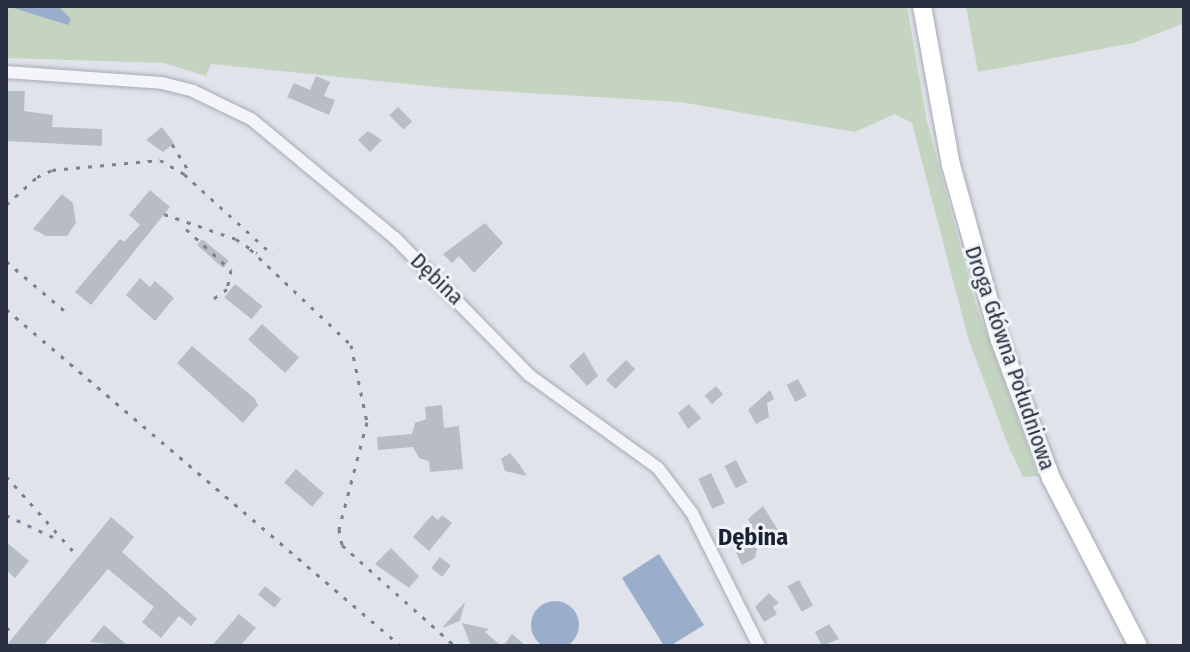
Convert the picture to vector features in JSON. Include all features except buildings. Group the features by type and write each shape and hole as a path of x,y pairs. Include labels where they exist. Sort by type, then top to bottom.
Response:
{"main road":[{"name":"Droga Główna Południowa","path":"922,6 951,165 995,328 1051,478 1138,646"}],"street":[{"name":"Dębina","path":"6,72 162,83 193,91 251,119 395,238 529,375 658,468 692,513 759,646"}],"green space":[{"path":"6,6 907,6 927,122 975,302 1038,476 1023,477 1008,445 968,338 912,123 895,114 855,132 680,102 447,88 211,64 206,76 164,63 6,58"},
{"path":"966,6 1184,6 1184,23 1133,43 978,72"}],"water":[{"path":"7,6 58,6 71,19 68,25"},
{"path":"659,554 704,625 670,646 664,646 622,578"},
{"path":"555,601 572,608 579,625 572,642 555,649 538,642 531,625 538,608"}],"railway":[{"path":"172,144 190,173"},
{"path":"6,205 37,177 52,170 160,160 184,174 273,255"},
{"path":"164,214 236,239 257,253"},
{"path":"186,229 231,270 227,289 211,300"},
{"path":"250,249 351,345 367,422 339,529 342,545 455,646"},
{"path":"6,261 67,313"},
{"path":"6,309 401,646"},
{"path":"6,476 74,552"},
{"path":"6,515 53,537"},
{"path":"6,627 13,633"}],"district":[{"name":"Dębina","path":"753,538"}]}
